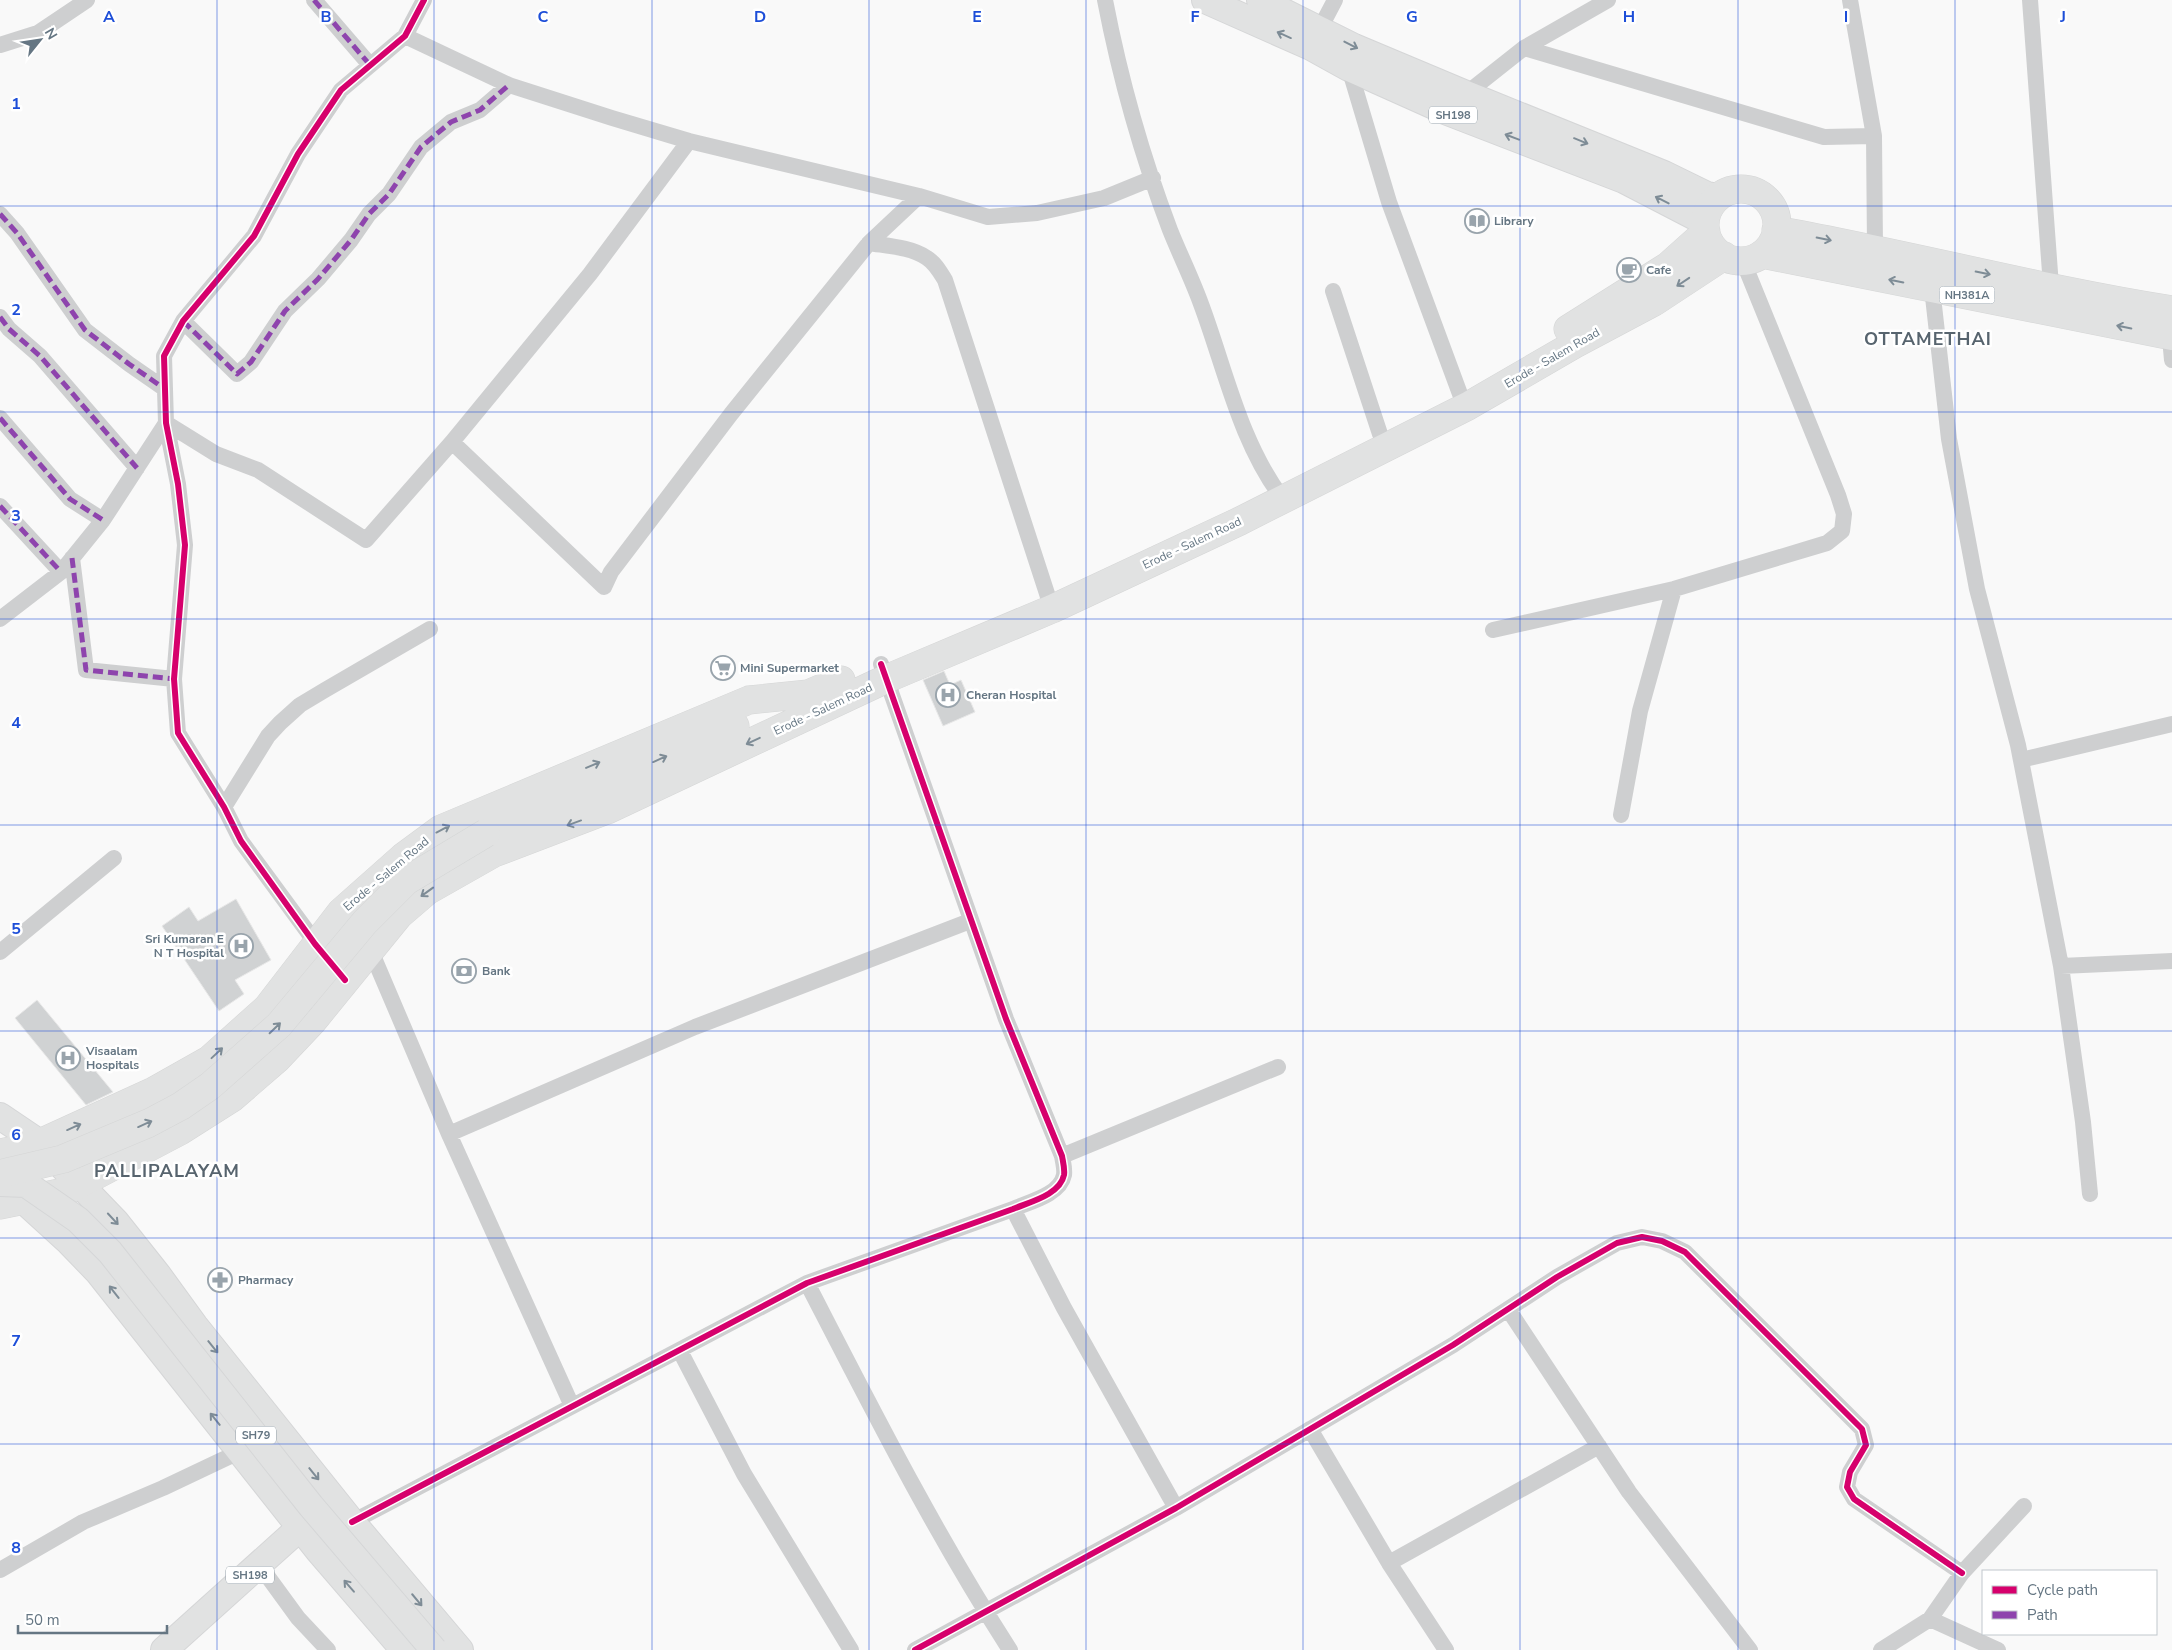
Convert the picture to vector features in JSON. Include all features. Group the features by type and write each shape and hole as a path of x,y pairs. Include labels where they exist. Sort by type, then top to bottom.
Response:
{"highway":[{"path":"1735,189 1744,189 1762,195 1774,210 1777,219 1776,230 1770,247 1743,257 1716,250 1706,227 1709,208 1718,197 1735,189"},
{"name":"Erode - Salem Road","path":"1278,492 1380,434 1460,394 1567,330 1668,266 1706,227"},
{"name":"NH381A","path":"1776,230 1875,248 1939,264 2052,286 2171,330"},
{"name":"NH381A","path":"1743,257 2171,330"},
{"name":"Erode - Salem Road","path":"12,1202 64,1192 180,1131 232,1098 277,1059 312,1022 399,915 426,891 494,853 607,810 884,671 1050,602 1278,492 1468,406 1575,344 1743,257"},
{"name":"Erode - Salem Road","path":"1,1158 40,1143 154,1091 209,1060 267,1008 341,912 402,857 441,829 749,700 808,694 884,671"},
{"path":"1,1158 63,1159 149,1123 181,1106 210,1086 279,1025 365,922 406,881 486,833 808,694"}],"main road":[{"name":"SH198","path":"1204,0 1316,38 1354,47 1664,174 1714,197 1718,197"},
{"name":"SH198","path":"1260,0 1316,38 1349,68 1445,111 1624,180 1706,227"},
{"path":"0,1116 40,1143 122,1230 195,1326 352,1522 460,1650"},
{"path":"1,1158 12,1202 69,1242 98,1272 300,1528 404,1650"},
{"name":"SH79","path":"0,1183 26,1184 78,1220 110,1252 311,1506 434,1650"},
{"name":"SH198","path":"164,1650 260,1566 333,1498"}],"street":[{"path":"0,45 38,34 88,0"},
{"path":"314,0 370,65"},
{"path":"345,980 315,944 241,841 224,807 178,733 174,679 185,545 178,484 166,423 164,356 183,321 254,236 298,154 340,90 406,36 424,0"},
{"path":"1105,0 1125,90 1170,229 1201,303 1240,420 1278,492"},
{"path":"1316,38 1335,0"},
{"path":"1445,111 1524,48 1608,0"},
{"path":"1850,0 1874,136 1875,248"},
{"path":"2030,0 2052,286"},
{"path":"406,36 509,85 689,141 920,196 988,217 1037,213 1104,198 1153,178"},
{"path":"1524,48 1824,137 1874,136"},
{"path":"1349,68 1390,202 1460,394"},
{"path":"183,321 237,374 251,362 285,311 318,279 351,240 368,214 389,194 421,147 451,122 480,110 509,85"},
{"path":"166,423 216,454 258,470 366,540 452,442 590,274 689,141"},
{"path":"452,442 604,588 611,572 731,414 868,243 920,196"},
{"path":"0,214 17,233 85,330 128,364 165,389"},
{"path":"868,243 912,252 928,258 938,267 945,280 1050,602"},
{"path":"1493,630 1674,589 1828,543 1842,531 1844,514 1838,496 1743,257"},
{"path":"1932,288 1949,439 1977,589 2021,760 2062,966 2083,1122 2090,1194"},
{"path":"1333,291 1380,434"},
{"path":"0,318 9,329 40,356 136,468"},
{"path":"0,418 70,499 103,520"},
{"path":"0,619 61,572 103,520 166,423"},
{"path":"0,506 61,572"},
{"path":"72,558 86,670 174,679"},
{"path":"1621,815 1640,711 1674,589"},
{"path":"224,807 268,736 300,705 430,629"},
{"path":"352,1522 807,1283 1013,1209 1046,1195 1062,1181 1064,1173 1062,1156 1006,1020 884,671"},
{"path":"2021,760 2172,724"},
{"path":"0,952 114,858"},
{"path":"341,912 371,948 449,1134 572,1406"},
{"path":"449,1134 695,1027 970,920"},
{"path":"2062,966 2172,961"},
{"path":"1062,1156 1278,1067"},
{"path":"1013,1209 1064,1308 1176,1508"},
{"path":"915,1650 1176,1508 1453,1345 1557,1276 1617,1243 1642,1236 1662,1241 1685,1252 1862,1429 1866,1445 1850,1472 1846,1487 1854,1499 1962,1572"},
{"path":"807,1283 900,1464 985,1611 1010,1650"},
{"path":"1508,1308 1629,1492 1750,1650"},
{"path":"680,1351 744,1474 851,1650"},
{"path":"1310,1429 1389,1563 1446,1650"},
{"path":"1389,1563 1599,1446"},
{"path":"0,1570 83,1522 163,1488 240,1451"},
{"path":"1881,1650 1930,1619 1962,1572 2024,1506"},
{"path":"260,1566 298,1618 328,1650"},
{"path":"1930,1619 1998,1650"}],"building":[{"path":"944,671 950,685 961,680 975,712 943,726 923,680"},
{"path":"236,899 271,960 235,980 244,994 219,1011 162,926 189,907 198,921"},
{"path":"37,1000 113,1092 86,1105 15,1018"}],"marked path":[{"path":"314,0 370,65"},
{"path":"183,321 237,374 251,362 285,311 318,279 351,240 369,214 389,194 421,147 451,122 480,110 509,85"},
{"path":"0,214 17,233 85,330 165,389"},
{"path":"0,317 9,329 40,356 137,468"},
{"path":"0,418 70,499 103,520"},
{"path":"0,506 61,572"},
{"path":"72,558 86,670 174,679"}],"cycle path":[{"path":"345,980 315,944 241,841 224,807 178,733 174,679 185,545 178,484 166,423 164,356 183,321 254,236 298,154 341,90 405,36 424,0"},
{"path":"352,1522 807,1283 1013,1209 1043,1197 1057,1188 1061,1182 1064,1175 1062,1156 1006,1019 881,664"},
{"path":"915,1650 1176,1508 1453,1345 1557,1277 1617,1243 1642,1237 1662,1241 1685,1252 1862,1429 1866,1445 1850,1472 1847,1487 1854,1499 1962,1573"}],"place":[{"name":"Library","path":"1477,221"},
{"name":"Cafe","path":"1629,270"},
{"name":"Mini Supermarket","path":"723,668"},
{"name":"Cheran Hospital","path":"948,695"},
{"name":"Sri Kumaran E N T Hospital","path":"241,946"},
{"name":"Bank","path":"464,971"},
{"name":"Visaalam Hospitals","path":"68,1058"},
{"name":"Pharmacy","path":"220,1280"}],"district":[{"name":"OTTAMETHAI","path":"1928,339"},
{"name":"PALLIPALAYAM","path":"167,1171"}]}
